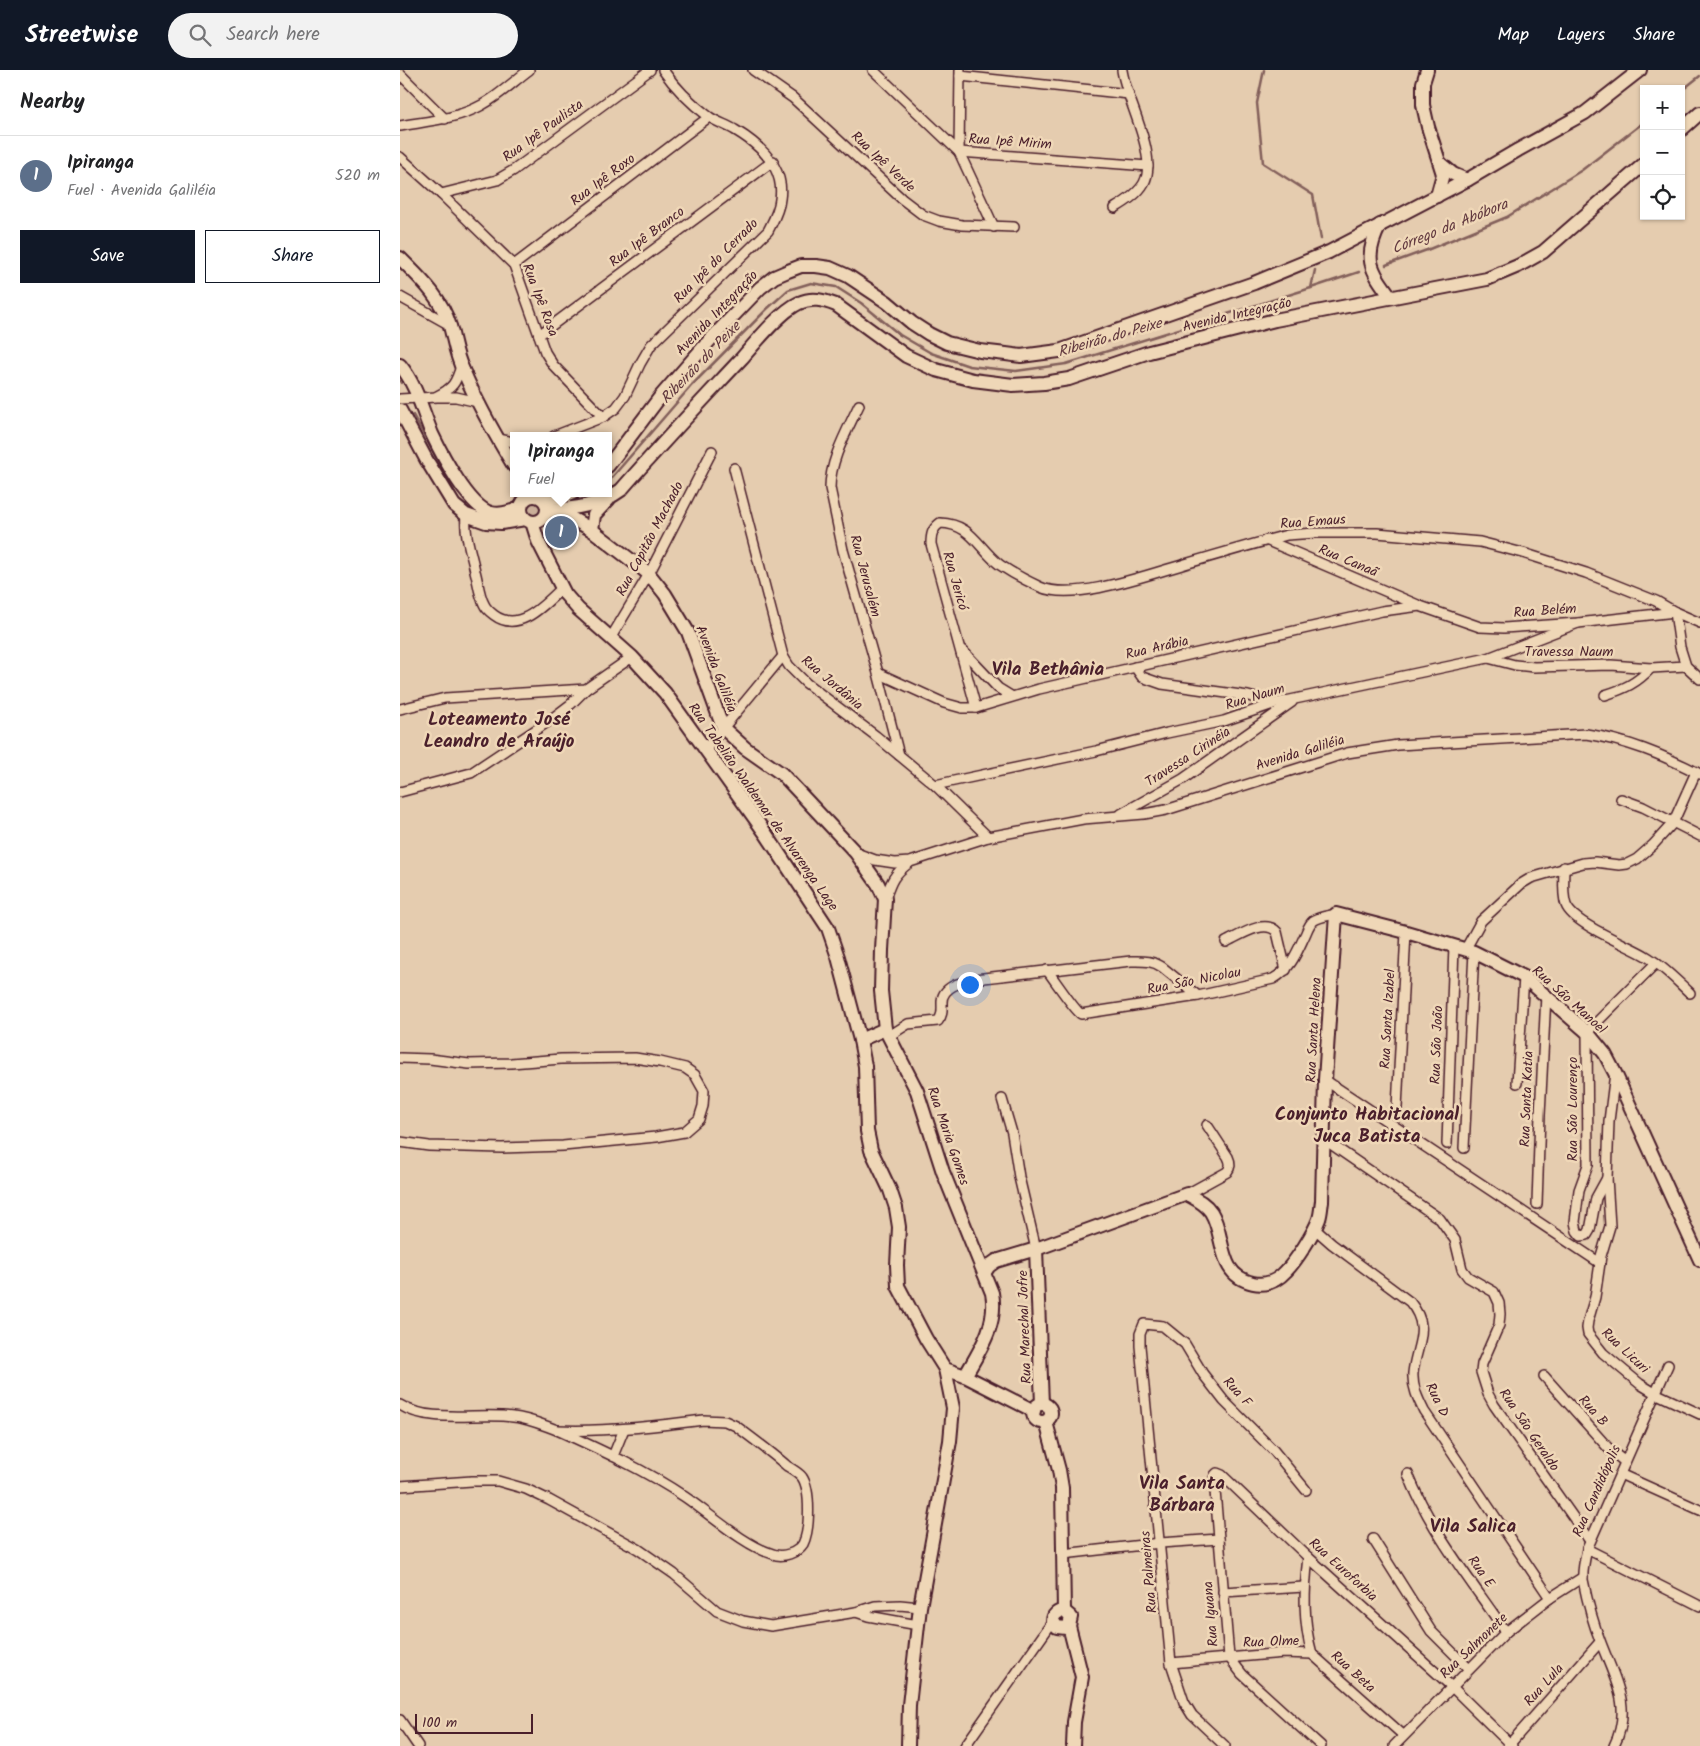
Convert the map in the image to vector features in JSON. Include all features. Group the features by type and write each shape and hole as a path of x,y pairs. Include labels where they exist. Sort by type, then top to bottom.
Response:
{"street":[{"path":"400,126 445,119 469,111 484,104 529,70"},
{"name":"Rua Ipê Paulista","path":"441,194 497,180 514,170 650,70"},
{"path":"662,70 671,81 709,116 735,129 755,143 773,161"},
{"name":"Rua Ipê Verde","path":"752,70 792,98 913,209 923,215 939,221 994,227 1014,227"},
{"name":"Rua Ipê Mirim","path":"873,70 959,152 1148,166"},
{"path":"1115,208 1130,199 1144,183 1148,166 1144,138 1122,70"},
{"path":"1427,70 1423,83 1423,105 1428,128 1443,174 1437,196"},
{"name":"Avenida Integração","path":"612,461 660,398 709,340 760,288 774,277 801,266 830,268 848,276 887,302 912,323 946,343 993,353 1021,356 1059,352 1183,309 1295,267 1437,196 1585,113 1640,70"},
{"path":"994,227 959,152 960,73 1129,94"},
{"path":"400,74 445,119"},
{"path":"1685,126 1700,113"},
{"name":"Rua Ipê Roxo","path":"514,265 709,116"},
{"name":"Rua Ipê Rosa","path":"400,158 441,194 514,265 545,352 553,365 603,417"},
{"name":"Rua Ipê Branco","path":"539,336 773,161"},
{"name":"Rua Ipê do Cerrado","path":"564,432 603,417 616,408 625,396 651,344 768,231 776,214 780,198 779,183 773,161"},
{"path":"1441,164 1453,174 1467,180"},
{"name":"Avenida Integração","path":"612,497 621,490 780,318 798,303 811,299 823,300 836,305 906,356 936,370 973,380 1013,385 1044,383 1069,378 1149,352 1275,320 1488,279 1543,252 1640,168"},
{"path":"1380,225 1373,240 1370,254 1371,264 1374,273 1391,297"},
{"path":"400,258 425,283 442,305 450,325 461,366 478,402 510,459"},
{"path":"400,297 450,325"},
{"path":"400,365 412,381 436,441 468,496 480,508 491,513 502,514 525,508 542,520 543,502 563,497"},
{"path":"437,396 449,390 457,380 461,366"},
{"path":"400,399 419,399 437,396 456,397 478,402"},
{"name":"Rua Jerusalém","path":"859,406 833,467 830,488 843,550 878,673 899,756"},
{"path":"400,410 444,491 454,505 466,515 486,522 501,523 525,508 531,497"},
{"path":"498,439 510,441"},
{"name":"Rua Capitão Machado","path":"610,638 649,574 712,451"},
{"name":"Rua Jordânia","path":"734,468 782,656 806,683 876,736 935,785 988,837"},
{"name":"Avenida Integração","path":"543,502 564,510 612,497"},
{"path":"592,530 594,515 609,499"},
{"name":"Avenida Galiléia","path":"543,502 592,530 649,574 665,594 688,632 723,728 745,748 782,774 856,853 878,884 885,899"},
{"name":"Rua Tabelião Waldemar de Alvarenga Lage","path":"525,508 538,541 562,588 578,609 632,657 665,693 766,834 828,928 838,957 860,1040 865,1066 867,1131 871,1150 890,1190 896,1208 899,1227 898,1286 926,1339 946,1369"},
{"path":"466,515 466,536 484,604 490,612 501,620 514,621 526,618 537,611 562,588"},
{"name":"Rua Emaus","path":"940,523 962,528 1000,564 1024,579 1042,588 1062,590 1090,589 1120,583 1287,535 1355,533 1480,542 1523,553 1586,573 1656,601 1700,623"},
{"name":"Rua Jericó","path":"940,523 934,527 931,534 931,544 976,708"},
{"name":"Rua Canaã","path":"1266,540 1420,606"},
{"name":"Rua Arábia","path":"878,673 944,703 962,708 976,708 1011,696 1382,611 1420,606"},
{"name":"Rua Belém","path":"1420,606 1480,627 1504,628 1578,623 1675,612"},
{"path":"1675,612 1680,647 1686,666 1700,679"},
{"name":"Rua Naum","path":"935,785 1096,752 1167,733 1224,721 1276,703 1488,658 1578,623"},
{"name":"Rua Jericó","path":"960,648 998,688 1011,696"},
{"path":"705,750 782,656"},
{"path":"400,792 448,781 471,773 546,723 571,704 586,689 632,657"},
{"name":"Travessa Naum","path":"1488,658 1509,664 1534,666 1611,665 1651,668 1686,666"},
{"path":"1135,668 1142,677 1162,684 1248,696 1276,703"},
{"path":"1605,695 1623,690 1639,680 1651,668"},
{"path":"400,709 445,698 586,689"},
{"name":"Travessa Cirinéia","path":"1116,816 1183,779 1296,699"},
{"name":"Avenida Galiléia","path":"910,862 988,837 1083,819 1166,810 1347,753 1398,745 1586,734 1608,737 1638,746 1672,759 1698,773"},
{"path":"1464,1148 1464,949 1480,921 1521,884 1531,878 1564,867 1595,862 1619,865 1627,864 1637,859 1673,823 1698,773"},
{"path":"1621,799 1700,836"},
{"path":"856,853 875,860 895,863 910,862"},
{"path":"885,899 891,881 898,871 910,862"},
{"path":"1564,867 1566,905 1570,911 1578,919 1593,928 1646,956 1690,993"},
{"name":"Rua Maria Gomes","path":"885,899 881,990 887,1032 918,1091 943,1172 992,1292 994,1305 989,1331 965,1376"},
{"path":"1286,970 1312,922 1336,914"},
{"name":"Rua São Manoel","path":"1336,914 1464,949 1524,977 1587,1032 1605,1054 1615,1073 1698,1252"},
{"name":"Rua Santa Helena","path":"1187,1194 1205,1204 1212,1213 1218,1228 1222,1253 1228,1266 1244,1281 1255,1284 1267,1284 1277,1280 1288,1269 1315,1229 1320,1218 1322,1201 1325,1080 1336,914"},
{"path":"1226,942 1260,927 1273,928 1277,932 1286,970"},
{"name":"Rua Santa Izabel","path":"1397,1108 1406,932"},
{"name":"Rua São João","path":"1447,1144 1464,949"},
{"path":"860,1040 908,1024 938,1021 942,1014 942,995 946,990 975,979 1131,961 1146,961 1156,963 1162,967 1198,996"},
{"path":"1587,1032 1656,963"},
{"name":"Rua São Nicolau","path":"1047,970 1068,997 1074,1009 1081,1014 1087,1014 1198,996 1273,978 1286,970"},
{"name":"Rua Santa Katia","path":"1516,1083 1524,977"},
{"name":"Rua Santa Katia","path":"1538,1204 1546,995"},
{"name":"Rua São Lourenço","path":"1587,1032 1588,1165 1577,1201 1575,1222 1579,1235 1586,1236 1590,1230 1596,1198 1607,1178"},
{"path":"400,1058 430,1059 469,1064 560,1059 635,1058 685,1068 695,1075 704,1091 703,1106 699,1119 684,1132 656,1137 563,1146 502,1148 429,1146 400,1142"},
{"name":"Rua Licuri","path":"1615,1073 1609,1121 1607,1178 1610,1226 1588,1321 1588,1334 1603,1353 1640,1384 1654,1393 1700,1414"},
{"path":"1325,1080 1600,1263"},
{"path":"1002,1099 1012,1134 1019,1177 1036,1249"},
{"path":"984,1274 989,1266 996,1261 1036,1249 1187,1194 1227,1172 1230,1168 1228,1157 1207,1125"},
{"name":"Rua São Geraldo","path":"1325,1140 1440,1220 1455,1240 1462,1270 1468,1277 1494,1292 1499,1303 1500,1314 1498,1325 1482,1364 1481,1372 1488,1394 1588,1545"},
{"name":"Rua D","path":"1315,1229 1332,1244 1410,1302 1418,1312 1422,1336 1413,1374 1416,1395 1424,1411 1550,1598"},
{"path":"969,1239 996,1261"},
{"name":"Rua Marechal Jofre","path":"1036,1249 1038,1407"},
{"name":"Rua F","path":"1144,1324 1163,1326 1185,1344 1202,1374 1224,1401 1274,1451 1306,1490"},
{"name":"Rua Palmeiras","path":"1144,1324 1140,1334 1140,1346 1171,1664 1184,1702 1192,1714 1221,1745"},
{"name":"Rua Candidópolis","path":"1614,1746 1620,1733 1623,1716 1622,1698 1616,1676 1600,1642 1583,1577 1588,1545 1668,1365"},
{"path":"908,1746 909,1705 920,1607 950,1441 952,1408 946,1369 1038,1407 1034,1416 1037,1421 1046,1422 1062,1488 1064,1611 1071,1617 1070,1626 1082,1676 1074,1722 1073,1746"},
{"name":"Rua B","path":"1544,1376 1604,1444 1625,1462"},
{"path":"400,1405 425,1414 443,1416 490,1415 515,1417 557,1430 613,1456 683,1496 759,1550 776,1556 797,1550 802,1544 807,1530 808,1503 807,1490 802,1477 736,1426 724,1421 703,1420 624,1429 557,1430"},
{"path":"613,1456 624,1429"},
{"name":"Rua Iguana","path":"1218,1473 1214,1479 1229,1657 1242,1674 1321,1746"},
{"name":"Rua Euroforbia","path":"1218,1473 1452,1687 1510,1745"},
{"name":"Rua E","path":"1408,1474 1418,1499 1436,1531 1506,1632"},
{"path":"1620,1474 1700,1510"},
{"path":"400,1486 498,1481 526,1489 638,1549 674,1574 717,1611 743,1621 772,1626 887,1605 920,1607"},
{"path":"1063,1554 1160,1543 1219,1539"},
{"path":"1372,1539 1431,1631 1469,1669"},
{"path":"1588,1545 1700,1606"},
{"name":"Rua Beta","path":"1308,1557 1304,1588 1305,1619 1312,1654 1403,1736"},
{"name":"Rua Salmonete","path":"1394,1746 1506,1632 1550,1598 1583,1577"},
{"path":"1223,1592 1304,1588"},
{"path":"965,1746 1053,1621 1054,1616 1064,1611"},
{"path":"856,1612 918,1625"},
{"path":"1053,1621 1061,1629 1070,1626"},
{"name":"Rua Lula","path":"1510,1745 1600,1642"},
{"name":"Rua Olme","path":"1171,1664 1284,1653 1312,1654"},
{"path":"400,1720 418,1746"}],"shaded area":[{"path":"535,499 542,502 545,509 542,516 535,519 528,516 525,509 528,502"}],"waterway":[{"name":"Ribeirão do Peixe","path":"1264,70 1257,103 1263,163 1313,195 1321,239"},
{"name":"Córrego da Abóbora","path":"1685,88 1700,76"},
{"name":"Córrego da Abóbora","path":"1386,265 1507,217 1582,170 1640,125"},
{"name":"Ribeirão do Peixe","path":"612,477 692,385 767,309 788,290 811,283 836,287 861,303 900,335 931,353 969,366 1016,371 1066,364 1311,288 1315,270"},
{"name":"Córrego da Abóbora","path":"1311,288 1359,272"},
{"name":"Ribeirão do Peixe","path":"413,415 454,491"}],"place":[{"name":"Ipiranga","path":"561,532"}],"district":[{"name":"Vila Bethânia","path":"1048,670"},
{"name":"Loteamento José Leandro de Araújo","path":"499,731"},
{"name":"Conjunto Habitacional Juca Batista","path":"1367,1126"},
{"name":"Vila Santa Bárbara","path":"1182,1495"},
{"name":"Vila Salica","path":"1473,1527"}]}
